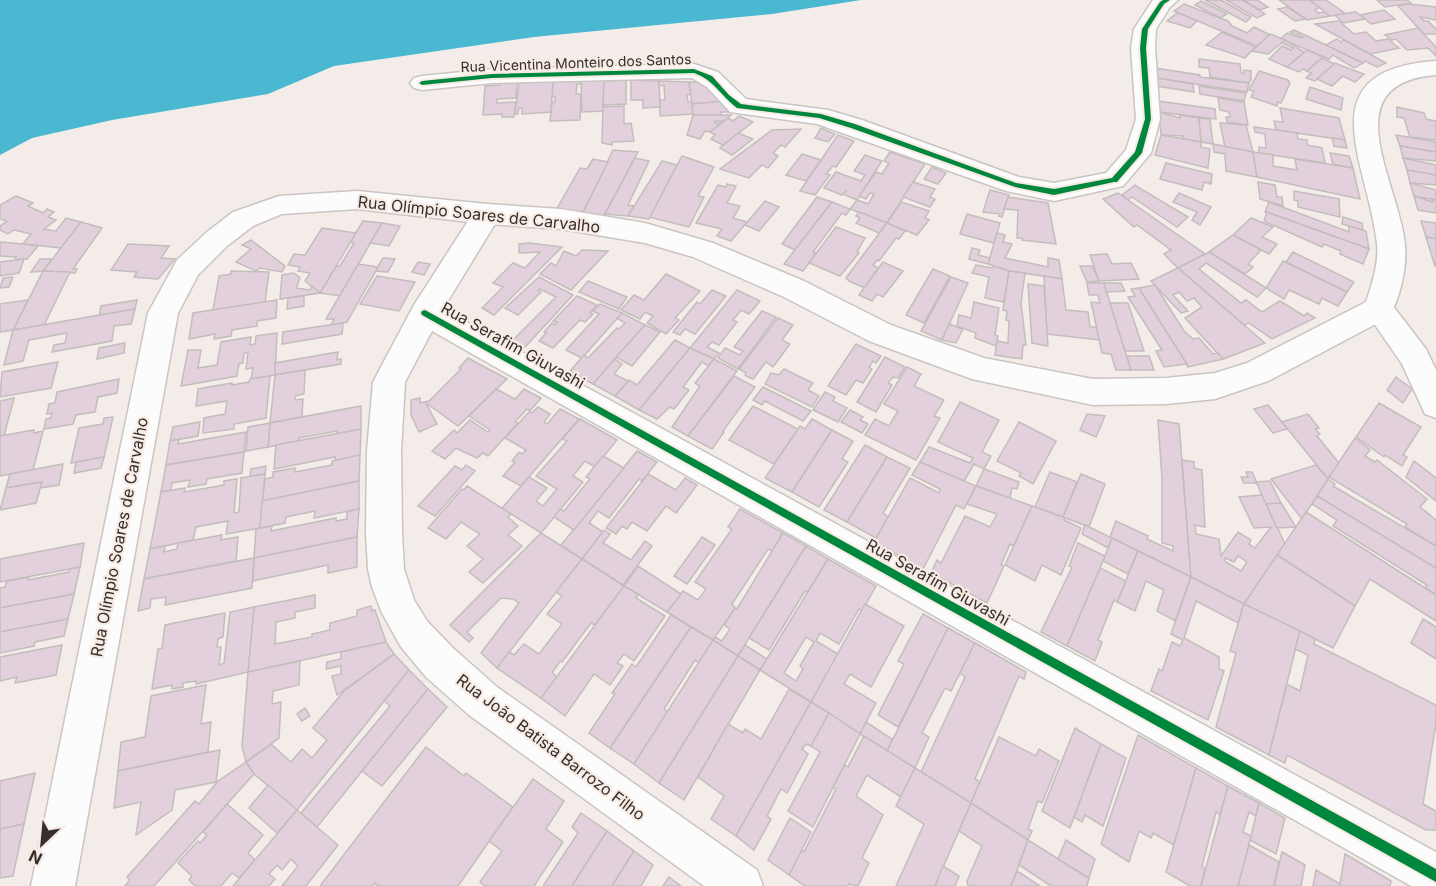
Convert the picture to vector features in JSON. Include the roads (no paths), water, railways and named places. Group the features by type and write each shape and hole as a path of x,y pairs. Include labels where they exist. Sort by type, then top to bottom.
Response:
{"street":[{"name":"Rua Vicentina Monteiro dos Santos","path":"422,82 492,76 694,71 714,79 728,99 739,106 819,116 853,126 1015,185 1054,192 1114,180 1138,153 1148,119 1143,48 1145,29 1162,3 1167,0"},
{"path":"1436,68 1417,69 1382,84 1367,102 1366,133 1391,245 1387,284 1379,309 1415,358 1436,405"},
{"name":"Rua Olímpio Soares de Carvalho","path":"53,886 163,313 187,268 217,238 243,219 279,205 357,200 487,214 561,219 645,233 703,250 794,289 880,333 983,370 1093,392 1166,391 1215,386 1257,372 1379,309"},
{"name":"Rua João Batista Barrozo Filho","path":"487,214 425,313 393,370 387,394 384,451 384,533 386,569 390,587 401,613 414,634 440,663 483,701 741,886"},
{"name":"Rua Serafim Giuvashi","path":"425,313 1436,876"}],"water":[{"path":"0,0 861,0 772,14 534,37 334,66 268,94 112,120 32,138 0,155"}]}
